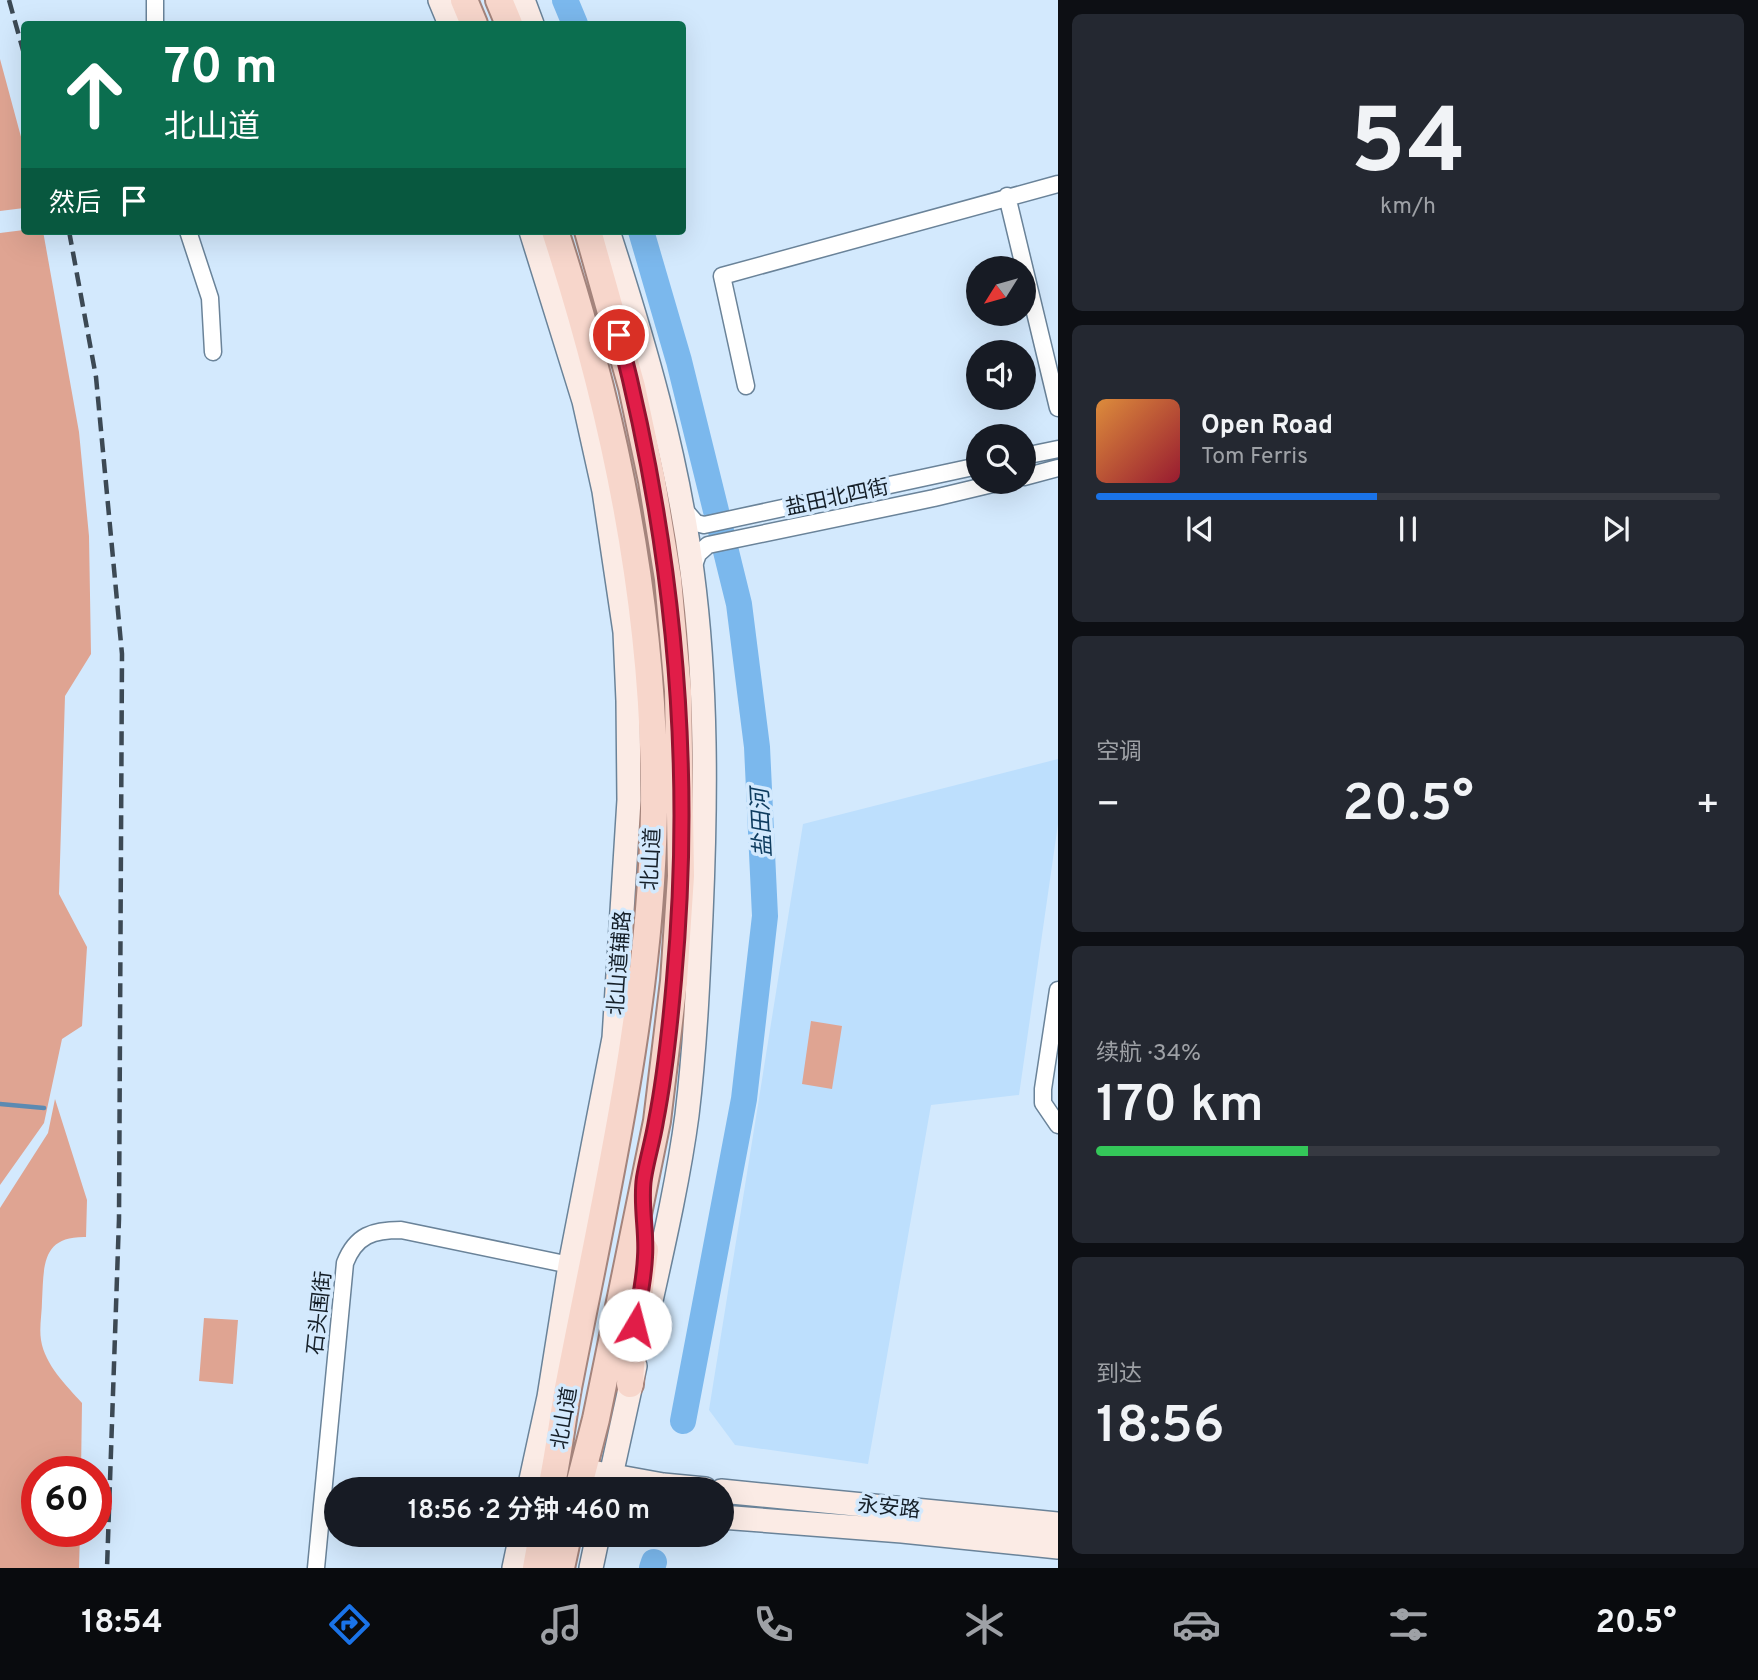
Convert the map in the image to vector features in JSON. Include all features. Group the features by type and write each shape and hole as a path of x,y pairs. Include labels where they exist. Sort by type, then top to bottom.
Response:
{"main road":[{"path":"464,0 473,21"},
{"path":"499,0 508,21"},
{"name":"北山道","path":"548,1477 614,1158 623,1039 644,969 654,811 652,724 637,565 604,395 556,235"},
{"name":"北山道","path":"581,1477 657,1121 674,981 681,876 678,691 668,579 652,481 632,387 590,235"},
{"path":"630,1384 632,1348 646,1256 643,1180"},
{"path":"536,1568 540,1547"},
{"path":"561,1568 565,1547"}],"street":[{"path":"155,0 155,21"},
{"path":"440,0 449,21"},
{"path":"523,0 531,21"},
{"path":"746,386 722,276 1058,184"},
{"path":"1007,196 1058,408"},
{"path":"189,235 209,298 213,352"},
{"name":"北山道辅路","path":"532,235 584,401 604,491 625,632 628,701 629,800 623,1039 570,1265 549,1397 547,1477"},
{"path":"609,235 651,372 681,505 692,571 703,713 705,805 695,1033 684,1130 643,1341 630,1384 611,1477"},
{"path":"1036,454 1058,449"},
{"path":"1036,474 1058,468"},
{"name":"盐田北四街","path":"681,505 691,518 704,525 966,469"},
{"name":"盐田北四街","path":"692,571 698,554 708,545 966,491"},
{"path":"614,552 637,565"},
{"path":"1058,990 1043,1089 1044,1103 1058,1125"},
{"name":"石头围街","path":"316,1568 345,1263 351,1247 365,1236 382,1230 401,1230 570,1265"},
{"name":"永安路","path":"734,1492 1058,1524"},
{"name":"永安路","path":"734,1518 1058,1547"},
{"path":"514,1568 518,1547"},
{"path":"591,1568 595,1547"}],"shaded area":[{"path":"0,59 21,137 21,208 0,211"},
{"path":"21,230 21,235 44,235 79,432 89,536 91,654 65,696 59,894 87,947 82,1026 62,1039 44,1123 0,1185 0,233"},
{"path":"1058,759 1058,824 1019,1095 931,1105 868,1464 735,1445 709,1410 803,824"},
{"path":"811,1021 842,1026 832,1089 802,1084"},
{"path":"55,1099 87,1200 86,1237 60,1242 48,1256 43,1276 40,1335 47,1358 63,1382 82,1403 81,1456 21,1456 21,1547 80,1547 79,1568 0,1568 0,1208 48,1133"},
{"path":"204,1318 238,1320 233,1384 199,1381"}],"waterway":[{"name":"盐田河","path":"565,0 574,21"},
{"name":"盐田河","path":"642,235 679,361 739,604 757,747 765,916 744,1099 683,1421"},
{"path":"0,1104 44,1108"},
{"name":"盐田河","path":"652,1568 654,1562"}],"railway":[{"path":"9,0 21,43"},
{"path":"70,235 96,377 122,654 119,1219 107,1568"}],"route":[{"path":"619,335 652,481 668,579 678,691 681,799 681,876 674,981 657,1121 643,1180 646,1256 635,1325"}]}
